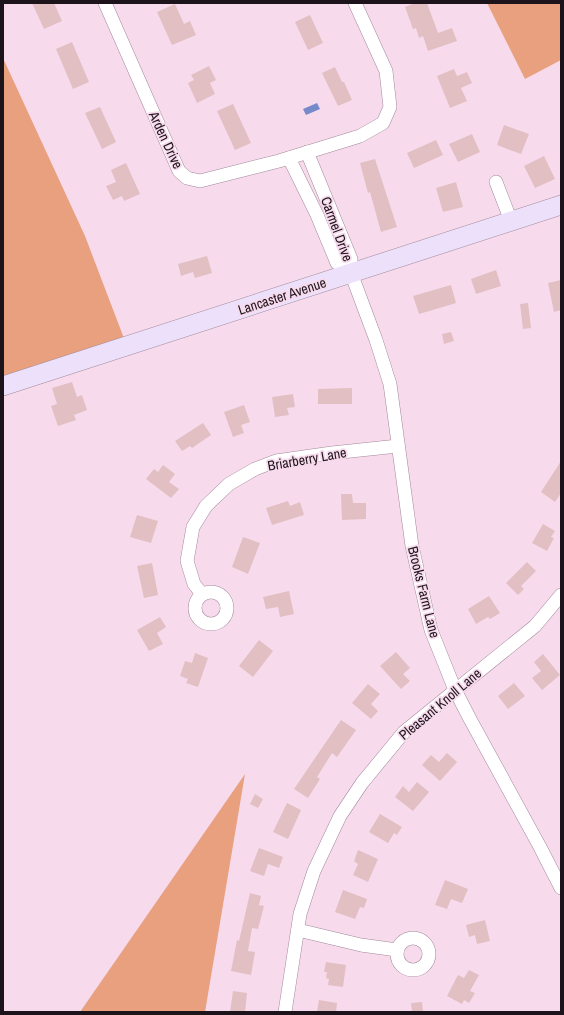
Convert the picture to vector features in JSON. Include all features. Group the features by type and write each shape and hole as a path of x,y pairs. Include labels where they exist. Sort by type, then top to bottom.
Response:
{"main road":[{"name":"Lancaster Avenue","path":"3,386 260,304 561,205"}],"street":[{"name":"Arden Drive","path":"105,3 179,171 187,178 193,180 206,179 289,158 360,136 383,122 390,107 386,71 355,3"},
{"name":"Carmel Drive","path":"307,152 351,259 351,273"},
{"name":"Carmel Drive","path":"289,158 317,215 337,263 351,273"},
{"path":"496,182 511,221"},
{"name":"Brooks Farm Lane","path":"351,273 376,340 390,384 412,546 431,630 455,690 561,888"},
{"name":"Briarberry Lane","path":"202,594 194,584 187,561 193,527 206,506 229,484 255,469 276,461 398,446"},
{"name":"Pleasant Knoll Lane","path":"285,1012 300,914 314,871 340,816 362,782 404,732 535,626 561,595"},
{"path":"298,930 361,945 397,950"}],"shaded area":[{"path":"487,3 561,3 561,60 525,79"},
{"path":"3,58 85,236 125,341 3,380"},
{"path":"245,774 205,1012 80,1012"}],"water":[{"path":"317,103 320,109 306,115 303,109"}],"building":[{"path":"32,3 54,3 62,21 44,29"},
{"path":"415,3 427,3 438,33 452,28 457,41 428,51 423,36 419,38 416,28 413,29 405,7"},
{"path":"175,4 184,24 190,21 196,35 172,45 157,12"},
{"path":"310,15 323,43 308,50 295,22"},
{"path":"72,42 89,82 73,89 56,49"},
{"path":"209,66 216,80 210,83 215,94 197,103 188,83 194,80 191,75"},
{"path":"335,67 352,100 338,106 322,73"},
{"path":"454,69 457,76 467,72 472,83 461,88 467,101 450,108 437,76"},
{"path":"233,104 251,143 235,150 217,111"},
{"path":"100,107 116,142 102,149 85,113"},
{"path":"504,125 529,134 521,154 497,145"},
{"path":"472,134 480,152 458,162 449,144"},
{"path":"436,140 443,155 414,168 407,153"},
{"path":"544,156 555,179 535,188 524,166"},
{"path":"375,159 397,227 381,232 360,163"},
{"path":"126,163 140,194 124,201 122,196 113,200 106,186 116,182 111,170"},
{"path":"456,182 463,207 443,212 436,188"},
{"path":"207,256 212,273 195,278 193,272 181,276 178,264"},
{"path":"496,270 501,286 476,294 471,279"},
{"path":"561,280 561,310 554,312 548,283"},
{"path":"451,285 456,303 419,314 413,296"},
{"path":"528,303 531,328 523,329 520,304"},
{"path":"451,332 454,341 444,344 442,334"},
{"path":"72,382 77,397 82,395 87,410 74,415 76,420 58,426 51,406 57,404 52,388"},
{"path":"352,388 352,404 318,404 318,389"},
{"path":"293,394 295,407 287,408 289,415 275,417 272,397"},
{"path":"244,405 250,422 241,425 244,433 233,437 224,412"},
{"path":"203,423 211,435 192,448 190,446 182,451 175,441"},
{"path":"561,461 561,493 555,502 541,492"},
{"path":"163,465 175,474 169,482 179,489 171,498 146,479 154,469 158,472"},
{"path":"341,494 352,494 353,503 366,503 366,519 342,520"},
{"path":"288,501 290,506 300,502 304,515 272,525 266,508"},
{"path":"137,515 158,521 151,543 130,537"},
{"path":"543,524 555,531 551,537 554,538 547,551 532,543"},
{"path":"243,537 260,543 248,574 232,567"},
{"path":"527,562 536,571 521,586 524,589 518,595 506,583"},
{"path":"152,563 158,595 144,598 137,566"},
{"path":"289,591 294,614 280,617 278,607 266,609 263,597"},
{"path":"489,596 500,613 490,619 488,617 476,624 468,609"},
{"path":"160,617 166,627 157,633 163,644 149,651 137,630"},
{"path":"259,640 273,651 253,677 239,666"},
{"path":"396,652 410,668 403,674 410,681 401,689 380,666"},
{"path":"195,653 208,658 198,687 186,683 188,679 180,676 185,661 192,663"},
{"path":"543,654 560,675 542,690 532,678 541,671 534,662"},
{"path":"514,683 525,696 508,709 498,696"},
{"path":"368,684 380,694 371,704 378,711 371,719 352,703"},
{"path":"341,720 356,730 337,757 332,753 317,777 320,779 308,798 294,789"},
{"path":"447,753 457,762 440,781 422,765 431,755 439,762"},
{"path":"417,782 429,792 413,811 395,797 403,786 409,792"},
{"path":"255,794 263,799 258,808 250,804"},
{"path":"287,803 301,810 288,839 273,832"},
{"path":"380,814 402,827 397,835 394,833 388,843 369,832"},
{"path":"259,848 283,857 279,868 268,864 264,876 250,871"},
{"path":"358,850 378,859 368,882 353,875 358,864 354,861"},
{"path":"445,880 468,889 462,903 451,899 447,909 435,905"},
{"path":"343,890 367,899 364,908 360,907 355,919 335,912"},
{"path":"250,893 261,896 259,905 264,906 258,929 252,928 248,951 255,952 251,975 231,971 237,940 239,941"},
{"path":"485,920 490,941 477,944 475,935 469,937 466,925"},
{"path":"326,962 346,965 343,987 328,985 329,979 326,978 327,972 324,972"},
{"path":"469,970 479,975 470,991 475,993 469,1003 464,1000 462,1004 447,996 458,975 464,978"},
{"path":"233,991 247,993 245,1012 230,1012"},
{"path":"319,1000 337,1003 336,1012 317,1012"},
{"path":"422,1002 423,1012 412,1012 411,1003"}]}
